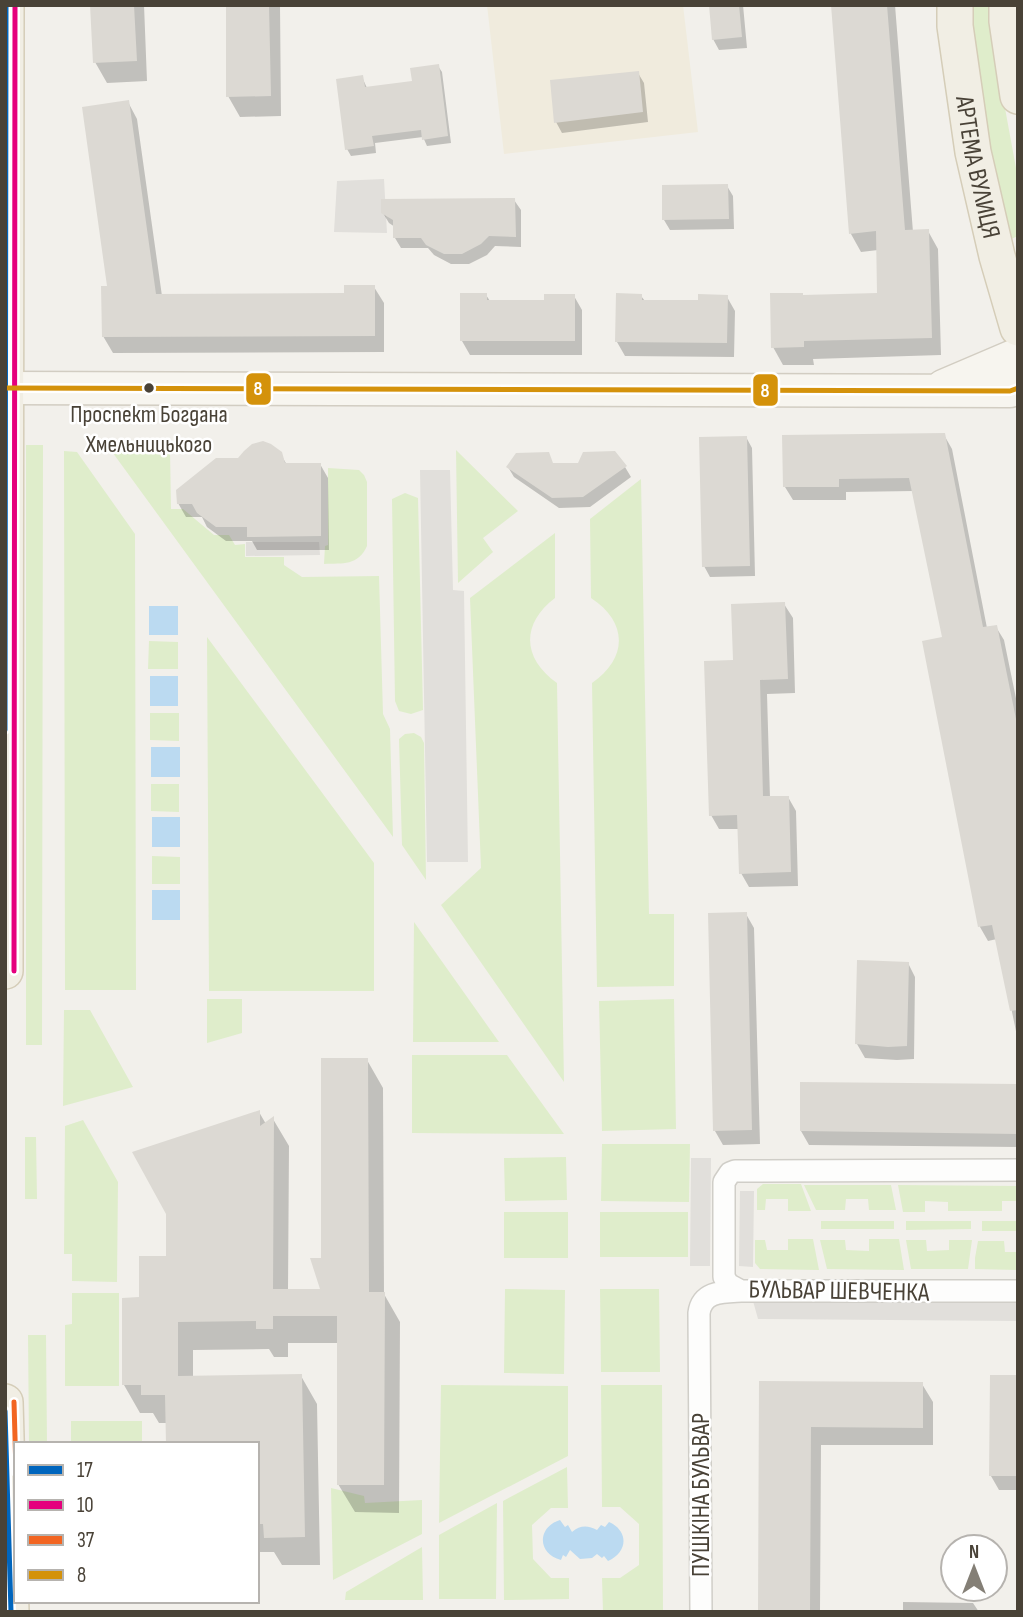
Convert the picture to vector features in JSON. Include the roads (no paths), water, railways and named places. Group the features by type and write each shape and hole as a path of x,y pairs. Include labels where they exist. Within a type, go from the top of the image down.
{"main road":[{"path":"5,971 6,5"},
{"name":"АРТЕМА ВУЛИЦЯ","path":"955,5 955,26 973,152 1012,280 1018,328"},
{"name":"АРТЕМА ВУЛИЦЯ","path":"1007,5 1018,96"},
{"path":"932,390 1018,354"},
{"path":"6,388 1010,391 1018,388"},
{"path":"5,1402 10,1612"}],"street":[{"name":"БУЛЬВАР ШЕВЧЕНКА","path":"1018,1170 735,1171 730,1173 724,1182 724,1277 728,1284 741,1291 1018,1291"},
{"name":"ПУШКІНА БУЛЬВАР","path":"701,1612 700,1304 714,1294 741,1291"}],"water":[{"path":"149,606 178,606 178,635 149,635"},
{"path":"150,676 178,676 178,706 150,706"},
{"path":"151,747 180,747 180,777 151,777"},
{"path":"152,817 180,817 180,847 152,847"},
{"path":"152,890 180,890 180,920 152,920"},
{"path":"560,1520 565,1527 568,1525 572,1532 584,1526 597,1530 609,1522 620,1531 624,1542 615,1557 608,1561 597,1554 592,1558 580,1559 570,1550 561,1560 547,1552 543,1540 547,1528"}],"place":[{"name":"Проспект Богдана Хмельницького","path":"149,388"}]}
